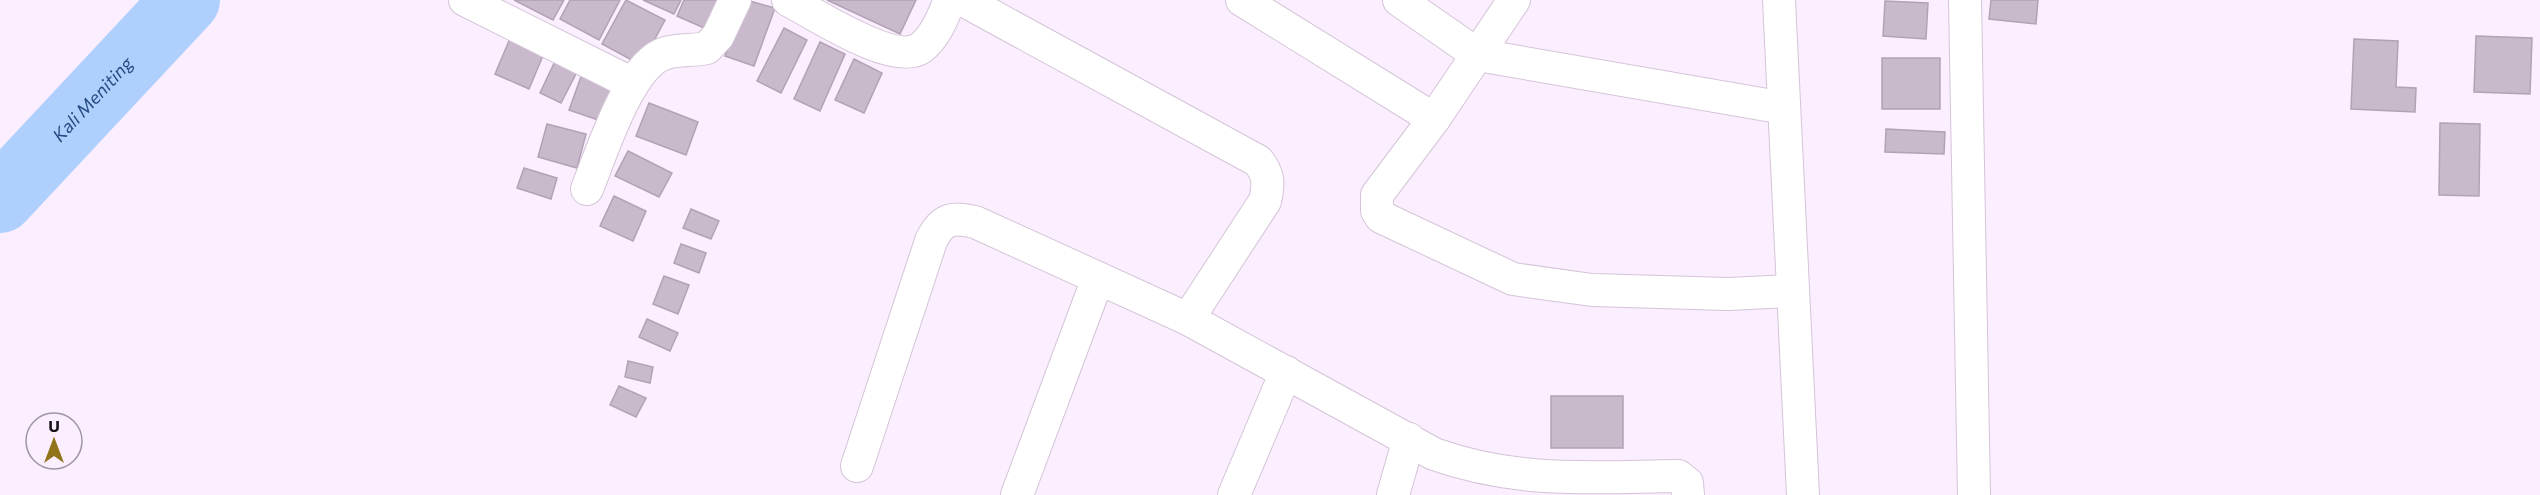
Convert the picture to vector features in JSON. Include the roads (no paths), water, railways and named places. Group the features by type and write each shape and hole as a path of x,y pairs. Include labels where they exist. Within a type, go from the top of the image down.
{"street":[{"path":"465,0 631,83"},
{"path":"587,189 631,83 654,59 665,52 707,48 718,36 735,0"},
{"path":"788,0 885,50 904,53 921,48 927,42 937,29 950,0"},
{"path":"963,0 1258,161 1266,171 1269,183 1265,201 1188,319"},
{"path":"1242,0 1434,119"},
{"path":"1399,0 1478,55 1784,108"},
{"path":"1514,0 1434,119 1377,195 1377,211 1381,217 1513,279 1592,290 1728,294 1793,291"},
{"path":"1779,0 1803,495"},
{"path":"1965,0 1974,495"},
{"path":"857,466 931,241 937,228 946,221 961,219 975,222 1188,319 1434,454 1466,465 1544,478 1678,476 1687,483 1688,495"},
{"path":"1017,495 1098,278"},
{"path":"1234,495 1286,372"},
{"path":"1393,495 1409,439"}],"waterway":[{"name":"Kali Meniting","path":"0,199 186,0"}]}
